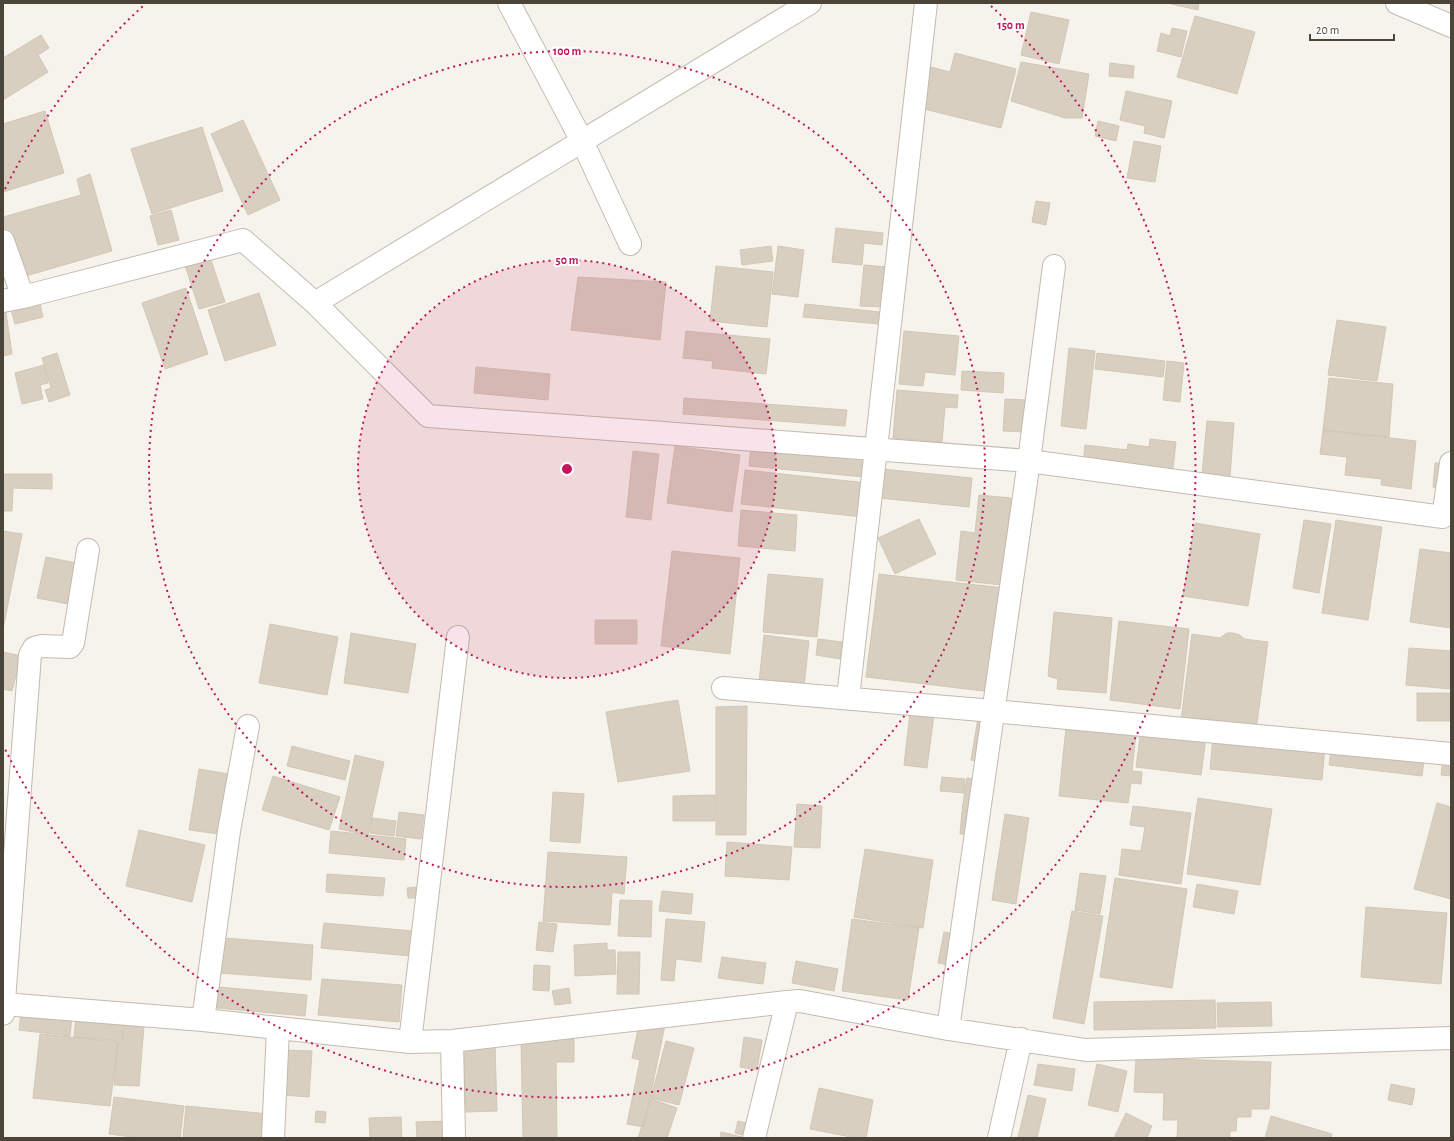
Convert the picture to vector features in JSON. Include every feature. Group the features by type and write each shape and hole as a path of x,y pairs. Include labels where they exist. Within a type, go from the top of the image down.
{"street":[{"path":"509,3 582,141 630,244"},
{"path":"315,303 810,3"},
{"path":"848,698 926,3"},
{"path":"1397,3 1451,26"},
{"path":"3,241 13,299 243,240 315,303 428,416 1029,461 1443,517 1451,463"},
{"path":"948,1028 1029,461 1054,266"},
{"path":"3,1014 30,655 34,648 42,646 70,648 73,643 88,550"},
{"path":"410,1042 458,637"},
{"path":"723,688 994,711 1451,754"},
{"path":"203,1020 229,831 248,726"},
{"path":"3,1004 203,1020 410,1042 452,1040 800,1001 948,1028 1086,1050 1451,1038"},
{"path":"754,1138 787,1002"},
{"path":"273,1138 278,1028"},
{"path":"999,1138 1021,1039"},
{"path":"452,1040 454,1138"}],"building":[{"path":"1167,3 1199,3 1198,10"},
{"path":"1031,12 1069,20 1059,64 1021,55"},
{"path":"1195,16 1255,32 1237,94 1177,77"},
{"path":"1172,28 1187,31 1181,57 1157,51 1161,33 1170,36"},
{"path":"41,35 49,48 38,55 48,72 3,100 3,58"},
{"path":"955,53 1016,69 1001,128 920,108 931,67 950,72"},
{"path":"1021,62 1089,74 1082,118 1065,118 1011,101"},
{"path":"1110,63 1134,66 1133,78 1109,76"},
{"path":"1126,91 1172,101 1164,138 1144,133 1145,126 1120,120"},
{"path":"45,111 64,173 3,192 3,124"},
{"path":"243,120 280,200 248,215 211,134"},
{"path":"1098,121 1119,126 1116,141 1095,136"},
{"path":"202,127 223,191 152,214 131,149"},
{"path":"1134,141 1161,146 1155,182 1127,178"},
{"path":"90,174 112,251 19,278 3,222 3,217 81,195 77,179"},
{"path":"1036,201 1050,203 1046,225 1032,222"},
{"path":"171,210 179,240 158,245 150,216"},
{"path":"836,228 883,233 882,245 864,243 862,265 832,262"},
{"path":"771,246 773,261 742,265 740,250"},
{"path":"778,246 804,250 798,297 772,294"},
{"path":"210,257 225,302 199,309 185,265"},
{"path":"864,265 887,267 884,307 860,306"},
{"path":"716,266 773,272 767,327 710,321"},
{"path":"578,277 666,282 660,340 571,330"},
{"path":"186,288 208,354 165,369 142,303"},
{"path":"259,293 276,345 225,361 208,310"},
{"path":"39,300 43,317 15,324 10,306"},
{"path":"805,304 880,312 879,324 803,317"},
{"path":"3,306 5,306 12,354 3,356"},
{"path":"1337,320 1386,327 1377,381 1328,375"},
{"path":"686,331 770,339 766,374 712,368 713,361 683,358"},
{"path":"904,331 959,336 955,375 925,372 923,386 899,384"},
{"path":"1069,348 1095,351 1086,429 1061,426"},
{"path":"57,353 70,395 49,402 45,390 51,388 42,358"},
{"path":"1097,353 1165,361 1163,377 1095,369"},
{"path":"1167,361 1184,363 1180,402 1163,400"},
{"path":"44,365 48,383 40,385 43,399 22,404 15,373"},
{"path":"476,367 550,374 548,400 474,393"},
{"path":"962,371 1004,373 1003,393 961,390"},
{"path":"1329,378 1393,384 1389,437 1323,430"},
{"path":"897,390 958,395 957,408 945,407 942,442 893,438"},
{"path":"684,398 847,410 845,426 683,414"},
{"path":"1005,399 1026,400 1025,432 1003,431"},
{"path":"1207,421 1234,423 1230,477 1202,474"},
{"path":"1323,430 1416,441 1411,489 1381,485 1382,479 1345,475 1347,457 1320,454"},
{"path":"1150,439 1176,442 1172,476 1083,464 1085,445 1127,450 1128,444 1149,447"},
{"path":"675,446 740,455 732,512 667,503"},
{"path":"751,446 865,456 864,477 749,466"},
{"path":"633,451 659,454 651,520 626,517"},
{"path":"1435,463 1447,464 1444,489 1433,487"},
{"path":"882,469 972,478 969,507 879,498"},
{"path":"745,470 867,483 863,517 741,504"},
{"path":"3,474 52,474 52,489 13,488 12,511 3,511"},
{"path":"979,495 1011,498 1002,585 956,580 961,531 975,533"},
{"path":"741,510 797,515 795,551 738,546"},
{"path":"919,519 936,554 895,574 878,538"},
{"path":"1304,520 1331,524 1319,593 1293,588"},
{"path":"1336,520 1382,527 1368,620 1322,613"},
{"path":"1195,523 1260,534 1248,606 1183,596"},
{"path":"3,531 22,534 3,629"},
{"path":"1420,549 1451,553 1451,628 1410,622"},
{"path":"672,551 740,558 730,654 661,646"},
{"path":"46,557 76,563 68,604 37,598"},
{"path":"768,574 823,579 817,637 763,632"},
{"path":"879,574 1004,588 992,692 866,677"},
{"path":"1054,612 1112,618 1106,693 1057,689 1058,679 1048,676"},
{"path":"595,620 637,620 637,644 595,644"},
{"path":"1119,621 1189,629 1180,709 1110,700"},
{"path":"270,624 338,637 327,695 259,683"},
{"path":"351,633 416,644 408,693 344,683"},
{"path":"1227,633 1240,635 1244,639 1268,642 1256,730 1181,720 1192,634 1220,638"},
{"path":"764,635 809,641 804,686 759,681"},
{"path":"818,639 842,642 840,659 816,655"},
{"path":"1409,648 1451,651 1451,689 1406,685"},
{"path":"3,652 21,656 12,691 3,689"},
{"path":"1417,693 1451,693 1451,721 1417,721"},
{"path":"678,700 690,771 618,782 606,712"},
{"path":"747,706 746,835 716,835 716,707"},
{"path":"910,712 934,715 927,768 904,765"},
{"path":"978,718 991,720 984,762 971,760"},
{"path":"1066,728 1136,734 1132,771 1142,772 1141,784 1131,783 1128,803 1059,796"},
{"path":"1141,729 1206,738 1201,775 1136,767"},
{"path":"1213,736 1325,748 1322,780 1210,769"},
{"path":"292,746 350,761 345,780 287,766"},
{"path":"1331,749 1424,760 1422,776 1329,765"},
{"path":"355,755 384,762 368,835 339,829"},
{"path":"1443,759 1451,761 1451,776 1441,775"},
{"path":"199,769 229,774 219,834 189,830"},
{"path":"273,776 340,797 329,830 262,810"},
{"path":"942,777 965,779 964,793 940,791"},
{"path":"967,778 982,780 977,812 962,810"},
{"path":"553,792 584,794 580,843 550,841"},
{"path":"715,795 715,821 673,821 673,796"},
{"path":"1198,798 1272,809 1260,885 1187,874"},
{"path":"1437,803 1451,807 1451,899 1414,889"},
{"path":"797,804 822,806 820,848 794,847"},
{"path":"1133,806 1191,813 1181,884 1119,875 1122,849 1141,851 1145,827 1130,825"},
{"path":"962,811 977,813 975,835 960,834"},
{"path":"399,812 424,815 421,839 396,836"},
{"path":"1005,814 1029,818 1016,904 992,900"},
{"path":"372,818 396,821 394,836 370,833"},
{"path":"139,830 205,845 192,902 126,886"},
{"path":"331,831 406,839 404,860 329,853"},
{"path":"727,842 792,847 789,880 725,876"},
{"path":"865,849 933,860 923,928 854,917"},
{"path":"548,852 627,857 624,894 612,892 610,925 543,921"},
{"path":"1080,873 1106,876 1100,914 1075,910"},
{"path":"327,874 385,878 383,896 326,892"},
{"path":"1115,878 1187,889 1172,988 1100,977"},
{"path":"1197,884 1238,891 1234,914 1193,907"},
{"path":"416,887 417,898 408,898 407,888"},
{"path":"662,891 693,894 691,914 659,911"},
{"path":"620,900 652,901 651,937 618,936"},
{"path":"1366,907 1447,913 1441,984 1361,977"},
{"path":"1072,911 1103,916 1084,1024 1053,1018"},
{"path":"666,919 705,922 701,962 676,959 674,981 661,980"},
{"path":"852,919 919,928 908,1000 842,991"},
{"path":"539,922 557,924 553,952 536,950"},
{"path":"324,923 413,931 411,956 321,948"},
{"path":"944,932 960,935 954,966 938,963"},
{"path":"224,938 313,945 311,980 220,973"},
{"path":"607,943 607,950 615,950 616,974 575,976 574,945"},
{"path":"618,952 640,952 639,994 617,994"},
{"path":"722,957 766,963 763,984 718,978"},
{"path":"796,961 838,969 834,991 792,983"},
{"path":"534,965 550,966 549,991 533,990"},
{"path":"322,979 402,985 399,1022 318,1015"},
{"path":"219,987 307,995 305,1016 217,1008"},
{"path":"569,988 571,1003 555,1005 552,991"},
{"path":"1215,1000 1216,1028 1094,1030 1094,1002"},
{"path":"1271,1002 1272,1026 1218,1027 1217,1003"},
{"path":"21,1012 72,1017 70,1036 19,1030"},
{"path":"76,1016 123,1020 122,1041 74,1037"},
{"path":"640,1020 665,1025 644,1127 627,1124 640,1060 632,1058"},
{"path":"124,1025 144,1026 139,1086 114,1085 118,1042 123,1042"},
{"path":"40,1034 118,1042 110,1106 33,1098"},
{"path":"744,1037 762,1040 757,1070 740,1067"},
{"path":"574,1039 574,1062 556,1062 557,1138 523,1138 521,1040"},
{"path":"666,1041 694,1048 679,1105 651,1098"},
{"path":"495,1046 497,1111 466,1112 463,1050"},
{"path":"284,1050 312,1051 309,1097 282,1095"},
{"path":"1136,1058 1271,1062 1269,1109 1251,1109 1251,1117 1237,1117 1236,1131 1230,1131 1230,1138 1177,1138 1178,1120 1163,1120 1164,1093 1134,1092"},
{"path":"1038,1064 1075,1069 1072,1091 1034,1085"},
{"path":"1097,1064 1127,1071 1118,1112 1088,1105"},
{"path":"1391,1084 1415,1089 1412,1105 1388,1100"},
{"path":"819,1088 873,1100 866,1138 856,1138 810,1129"},
{"path":"1028,1095 1046,1099 1037,1138 1018,1138"},
{"path":"114,1097 184,1106 180,1138 139,1138 109,1134"},
{"path":"651,1099 677,1108 667,1138 638,1138"},
{"path":"186,1106 269,1114 267,1138 183,1138"},
{"path":"316,1111 326,1112 325,1123 315,1122"},
{"path":"1126,1113 1152,1126 1147,1138 1114,1138"},
{"path":"1271,1116 1332,1134 1331,1138 1265,1138"},
{"path":"401,1117 402,1138 370,1138 369,1118"},
{"path":"451,1121 451,1138 417,1138 416,1122"},
{"path":"738,1121 746,1123 743,1135 735,1133"},
{"path":"721,1132 742,1137 742,1138 720,1138"}]}
